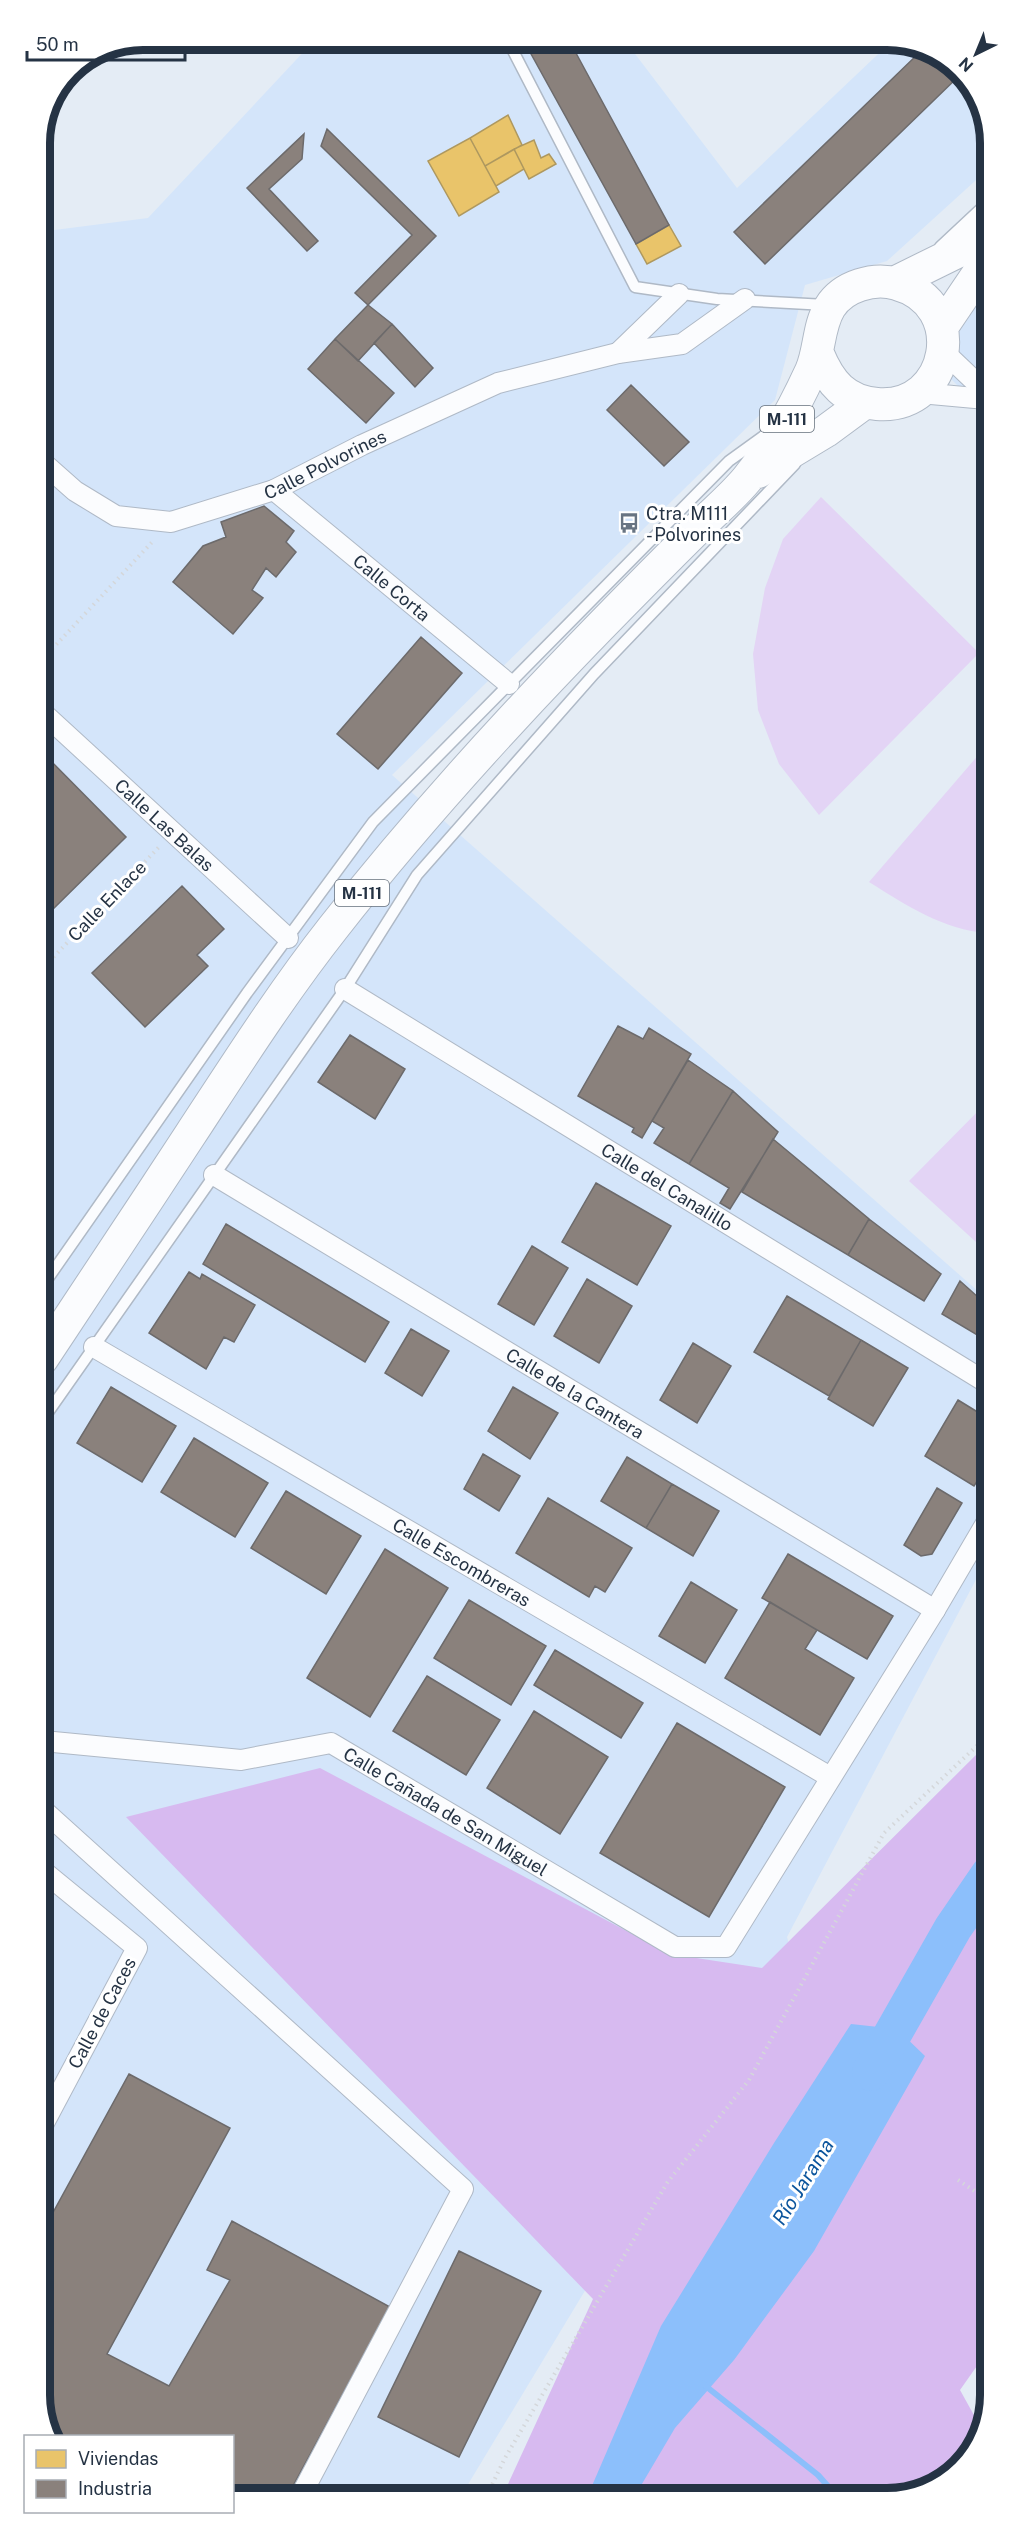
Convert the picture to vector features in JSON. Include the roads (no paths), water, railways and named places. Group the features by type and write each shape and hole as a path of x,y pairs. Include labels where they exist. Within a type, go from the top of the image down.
{"main road":[{"path":"830,306 856,286 904,278 957,252 980,235"},
{"path":"818,354 826,374 844,395 864,403 891,405 920,393 932,379 943,340 980,273"},
{"path":"904,278 933,306 943,340"},
{"name":"M-111","path":"50,1347 254,1038 331,931 469,764 557,670 747,479 787,419 818,354 822,329 830,306"},
{"name":"M-111","path":"747,479 826,431 864,403"}],"street":[{"path":"618,353 678,294"},
{"name":"Calle Polvorines","path":"50,469 75,491 116,516 171,522 274,490 362,445 498,382 618,353 682,344 745,299"},
{"path":"943,340 980,385"},
{"path":"920,393 980,398"},
{"name":"Calle Corta","path":"274,490 509,684"},
{"name":"Calle Las Balas","path":"50,720 288,938"},
{"name":"Calle del Canalillo","path":"345,989 980,1378"},
{"name":"Calle de la Cantera","path":"214,1175 935,1610"},
{"name":"Calle Escombreras","path":"94,1347 830,1776"},
{"path":"830,1776 935,1610 980,1533"},
{"name":"Calle Cañada de San Miguel","path":"50,1742 241,1760 331,1743 675,1947 726,1947 830,1776"},
{"path":"50,1816 463,2189 305,2487"},
{"name":"Calle de Caces","path":"50,1877 137,1948 50,2112"}],"lane":[{"path":"513,50 634,287 678,294 830,306"},
{"path":"904,278 980,209"},
{"path":"50,1276 288,938 373,822 729,461 787,419"},
{"path":"50,1409 345,989 417,875 594,674 826,431"}],"water":[{"path":"851,2024 897,2029 925,2056 814,2251 734,2360 675,2428 640,2488 591,2488 661,2326 774,2143"}],"waterway":[{"name":"Río Jarama","path":"871,2072 953,1928 980,1889"},
{"path":"703,2384 818,2475 829,2488"}],"place":[{"name":"Ctra. M111 - Polvorines","path":"629,523"}]}
